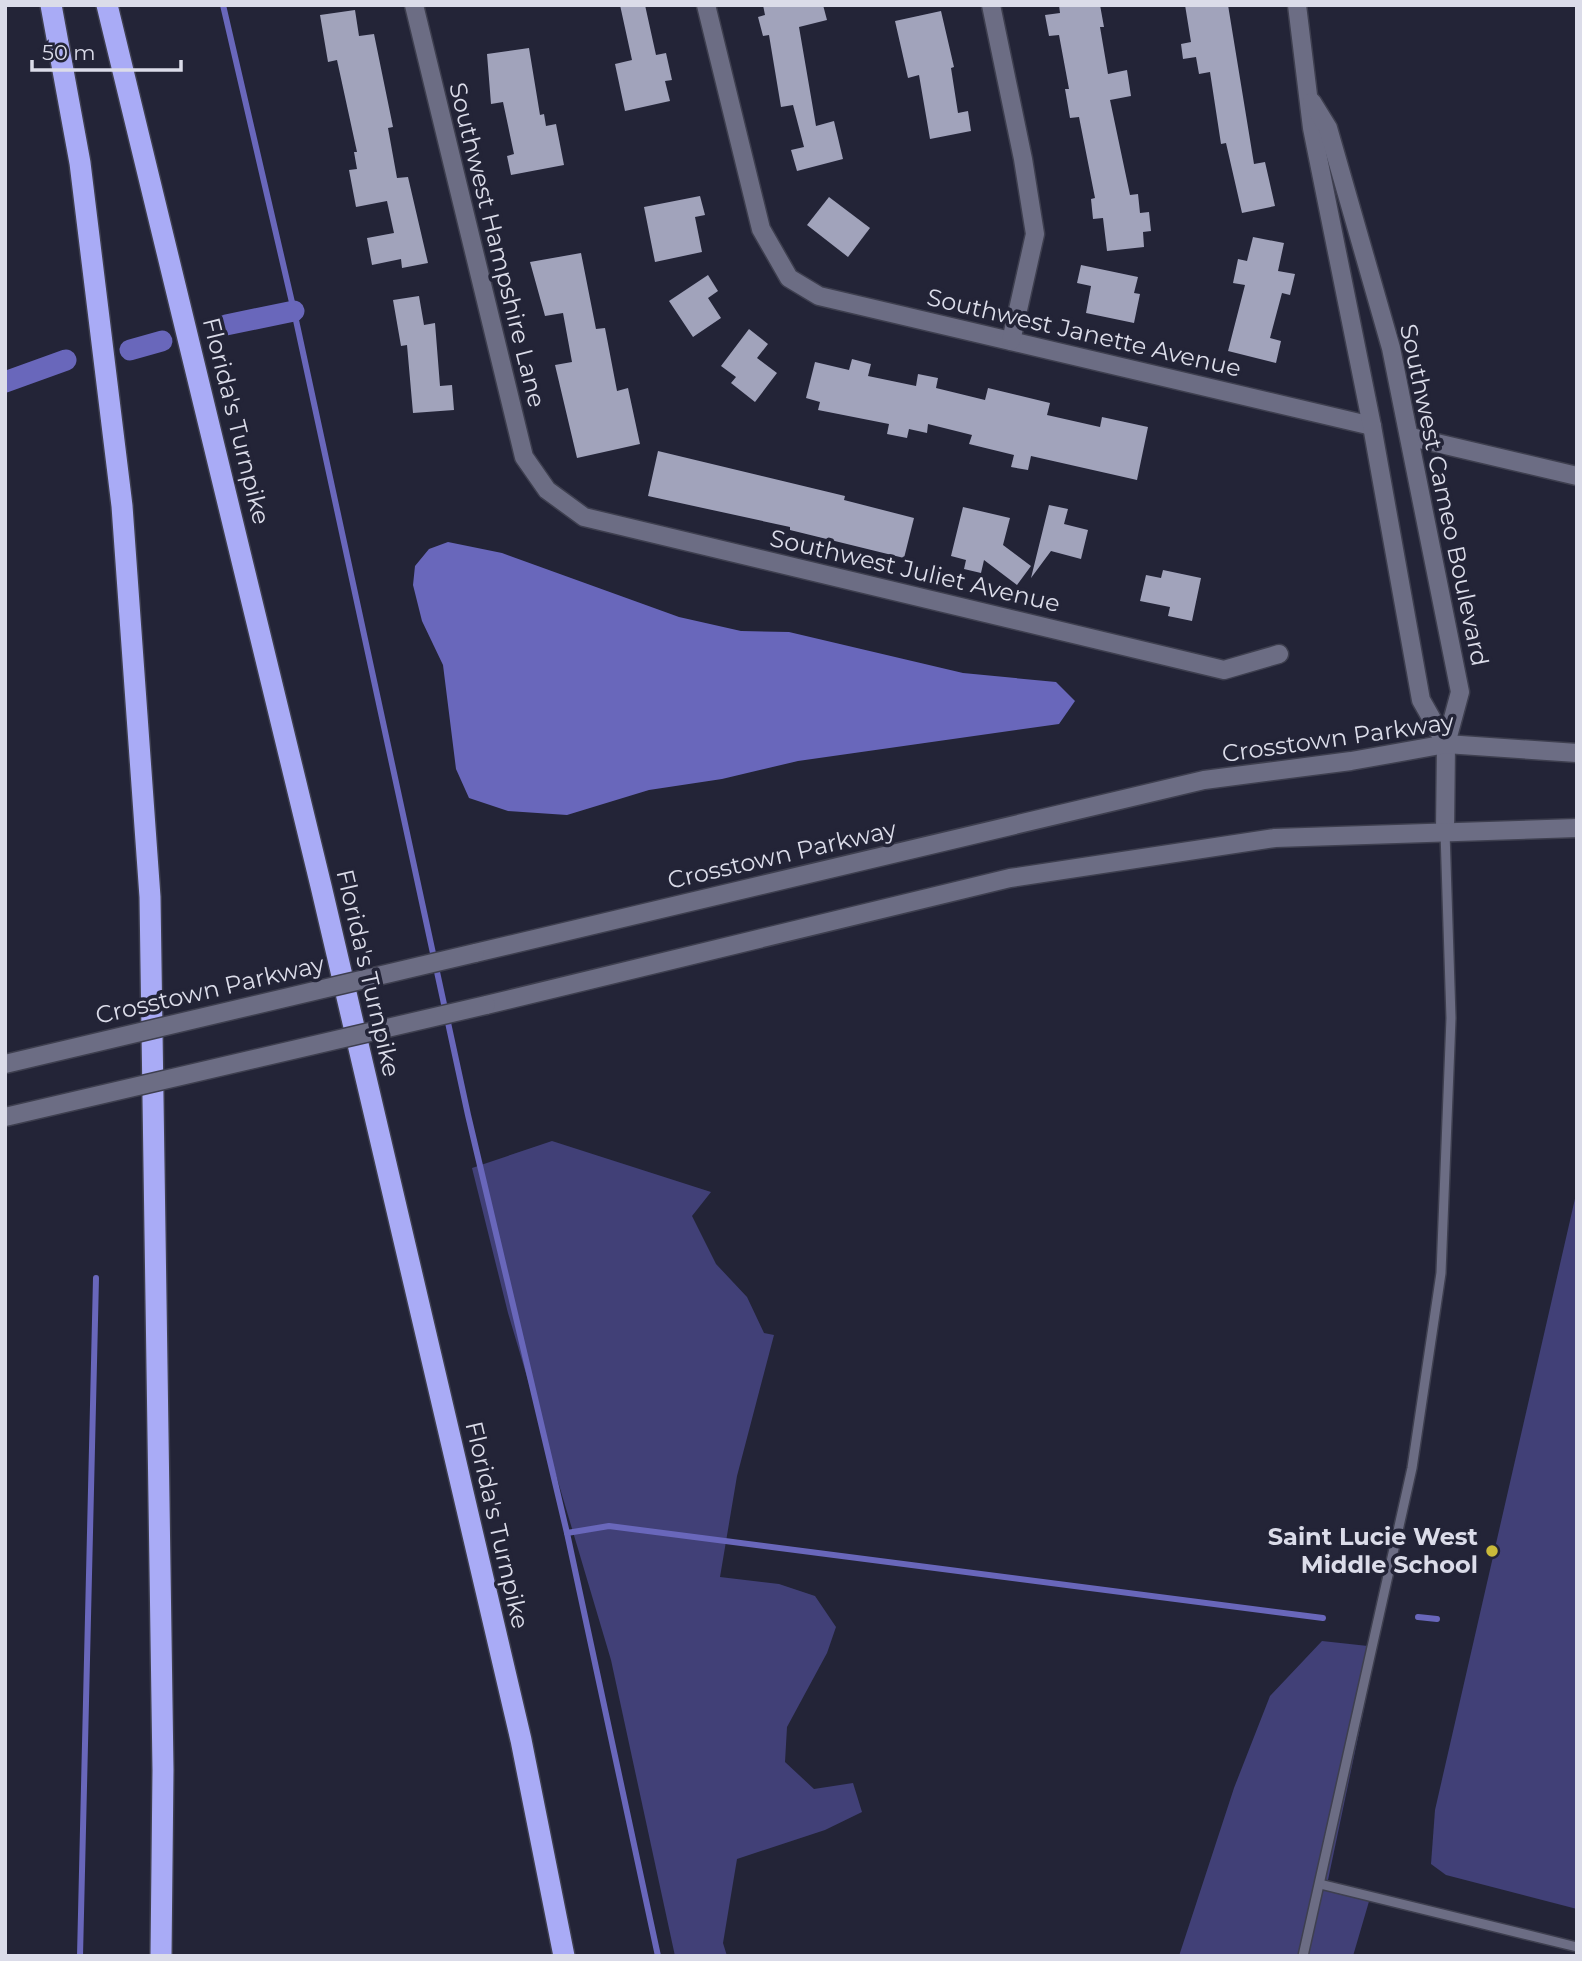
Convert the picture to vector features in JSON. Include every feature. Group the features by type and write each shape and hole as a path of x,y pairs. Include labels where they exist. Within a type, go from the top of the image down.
{"highway":[{"path":"51,5 80,163 122,506 150,897 163,1770 161,1956"},
{"name":"Florida's Turnpike","path":"107,5 321,886 521,1740 564,1956"}],"street":[{"name":"Southwest Hampshire Lane","path":"414,5 524,457 547,489"},
{"name":"Southwest Janette Avenue","path":"706,5 761,229 789,278 819,296 1372,426"},
{"path":"991,5 1023,159 1035,234 1011,341"},
{"name":"Southwest Cameo Boulevard","path":"1297,5 1311,99 1312,128 1372,426 1420,699 1446,744"},
{"name":"Southwest Cameo Boulevard","path":"1311,99 1328,128 1391,348 1411,437 1460,692 1446,744 1445,831"},
{"path":"1411,437 1577,476"},
{"name":"Southwest Juliet Avenue","path":"547,489 584,517 1224,670 1279,654"},
{"name":"Crosstown Parkway","path":"5,1064 1204,780 1351,761 1446,744 1577,753"},
{"path":"5,1117 486,1005 1010,878 1275,838 1577,828"}],"lane":[{"path":"1303,1956 1412,1468 1441,1273 1451,1018 1445,831"},
{"path":"1320,1884 1577,1947"}],"shaded area":[{"path":"448,542 502,553 679,617 741,631 789,632 963,673 1056,682 1075,701 1059,724 798,761 722,779 649,790 567,815 508,811 469,798 456,769 443,665 422,621 413,585 415,566 429,549"},
{"path":"552,1141 711,1192 692,1216 716,1264 747,1297 764,1333 774,1335 737,1476 720,1577 779,1584 815,1596 836,1627 827,1653 787,1727 785,1762 814,1789 853,1783 862,1812 825,1830 737,1859 723,1943 727,1956 675,1956 611,1660 508,1313 472,1168"},
{"path":"1577,1190 1577,1909 1446,1875 1431,1864 1435,1810"},
{"path":"1322,1641 1377,1647 1328,1880 1331,1886 1370,1898 1353,1956 1179,1956 1234,1788 1270,1696"}],"building":[{"path":"620,5 645,5 656,55 666,53 672,80 665,81 670,101 625,111 615,64 632,60"},
{"path":"763,5 823,5 827,20 799,27 816,126 834,121 843,159 797,171 791,150 804,147 793,105 781,107 769,35 763,36 758,17 765,15"},
{"path":"1059,5 1100,5 1104,27 1100,27 1108,74 1127,70 1131,96 1110,100 1130,195 1138,194 1140,213 1149,212 1151,231 1143,232 1144,247 1107,251 1103,218 1093,219 1091,199 1095,198 1079,117 1070,118 1065,89 1069,89 1059,35 1049,36 1045,15 1060,13"},
{"path":"1185,5 1228,5 1254,164 1265,162 1275,206 1242,213 1226,143 1221,144 1210,72 1199,74 1196,57 1183,59 1181,44 1191,42"},
{"path":"355,10 359,36 374,34 393,127 388,128 397,178 408,177 428,263 402,268 401,259 372,265 367,238 394,233 387,201 356,207 349,170 357,169 354,152 357,152 337,60 328,62 320,15"},
{"path":"941,11 954,67 951,68 958,113 968,111 971,131 930,139 919,75 908,78 895,21"},
{"path":"529,48 540,115 544,114 546,126 556,124 564,165 511,175 507,156 514,154 503,102 491,104 487,54"},
{"path":"700,196 705,215 695,217 702,252 655,262 644,207"},
{"path":"829,197 870,228 848,257 807,225"},
{"path":"1253,237 1284,243 1278,271 1295,274 1290,295 1282,293 1270,338 1281,341 1276,363 1228,351 1245,285 1233,283 1238,259 1247,261"},
{"path":"581,253 596,329 605,328 617,391 628,388 640,444 577,458 555,365 572,362 563,313 545,316 530,262"},
{"path":"1081,265 1138,277 1134,293 1140,294 1134,323 1086,313 1091,286 1077,283"},
{"path":"708,275 718,291 708,298 721,318 693,337 669,301"},
{"path":"419,296 424,325 435,323 440,386 452,385 454,410 413,413 407,345 401,346 393,300"},
{"path":"749,329 768,344 757,358 777,373 755,402 731,383 736,377 721,366"},
{"path":"852,359 871,364 868,376 916,386 918,374 938,378 936,388 985,400 988,388 1050,403 1047,415 1100,427 1102,417 1148,427 1137,480 1031,456 1028,470 1011,467 1014,455 969,444 972,435 928,424 927,433 909,429 907,438 887,434 889,424 818,410 820,402 806,398 815,362 849,370"},
{"path":"658,451 845,496 844,500 914,518 904,558 790,530 790,527 648,496"},
{"path":"1049,505 1068,509 1064,524 1088,530 1081,559 1051,551 1031,578"},
{"path":"963,507 1010,518 1003,545 1031,566 1017,585 984,560 981,573 964,569 966,560 951,556"},
{"path":"1163,570 1201,578 1192,621 1168,616 1170,607 1140,601 1146,575 1161,578"}],"waterway":[{"path":"223,5 294,311 468,1115 567,1533 658,1956"},
{"path":"226,325 294,311"},
{"path":"130,350 162,341"},
{"path":"5,382 66,360"},
{"path":"80,1956 96,1278"},
{"path":"567,1533 609,1526 1323,1618"},
{"path":"1418,1617 1437,1619"}],"place":[{"name":"Saint Lucie West Middle School","path":"1492,1551"}]}
